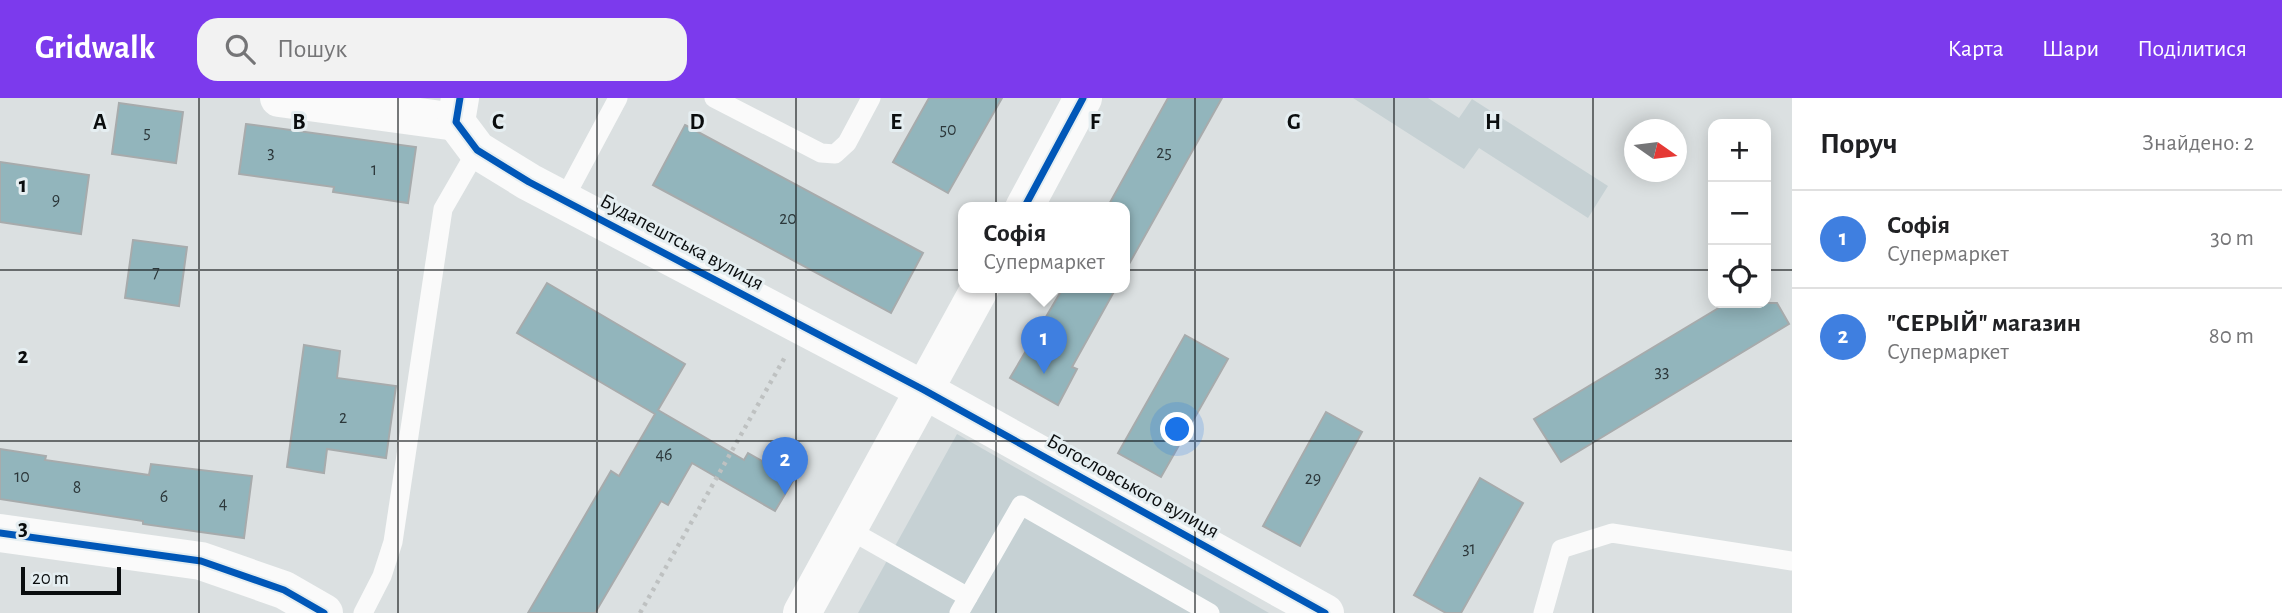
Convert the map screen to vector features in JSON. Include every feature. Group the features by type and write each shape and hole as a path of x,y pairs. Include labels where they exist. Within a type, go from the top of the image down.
{"street":[{"path":"279,98 464,123"},
{"path":"1027,202 1083,98"},
{"name":"Будапештська вулиця","path":"464,123 529,182 924,390"},
{"path":"802,613 977,293"},
{"name":"Богословського вулиця","path":"924,390 1325,613"},
{"path":"0,533 201,561 284,590 324,613"}],"lane":[{"path":"564,199 618,98"},
{"path":"713,98 821,153 835,154 846,143 871,98"},
{"path":"363,613 382,576 393,542 443,209 464,123"},
{"path":"848,529 963,605 1021,505 1210,613"},
{"path":"1543,613 1561,549 1612,533 1792,561"}],"path":[{"path":"640,613 802,325"}],"shaded area":[{"path":"1353,98 1428,98 1459,118 1472,99 1608,186 1588,218 1479,148 1464,169"},
{"path":"957,434 1269,613 858,613"}],"building":[{"path":"929,98 1002,98 948,193 893,162"},
{"path":"1168,98 1222,98 1130,262 1130,202 1110,202"},
{"path":"119,103 183,112 176,163 112,154"},
{"path":"246,124 416,147 408,203 333,192 334,187 239,174"},
{"path":"685,125 923,253 891,313 653,185"},
{"path":"0,162 89,175 81,234 0,222"},
{"path":"133,240 187,247 179,306 125,298"},
{"path":"547,283 685,364 658,410 744,460 748,453 794,479 775,511 692,463 668,505 661,501 595,613 528,613 611,471 619,476 655,414 517,333"},
{"path":"1060,293 1113,293 1072,367 1077,369 1058,405 1010,378"},
{"path":"1771,303 1777,303 1789,324 1561,462 1534,419 1719,308 1771,308"},
{"path":"1185,335 1228,359 1161,477 1118,453"},
{"path":"304,345 340,351 337,378 396,386 386,458 327,449 324,473 287,467"},
{"path":"1326,412 1362,432 1300,546 1263,526"},
{"path":"0,449 46,456 45,460 149,475 151,464 252,476 244,538 143,524 143,521 0,499"},
{"path":"1480,478 1523,503 1461,613 1446,613 1414,595"}],"cycle path":[{"path":"460,98 456,122 477,150 529,182 924,390 1325,613"},
{"path":"1027,202 1083,98"},
{"path":"0,533 201,561 284,590 324,613"}],"place":[{"name":"Софія","path":"1044,374"},
{"name":"\"СЕРЫЙ\" магазин","path":"785,495"}]}
